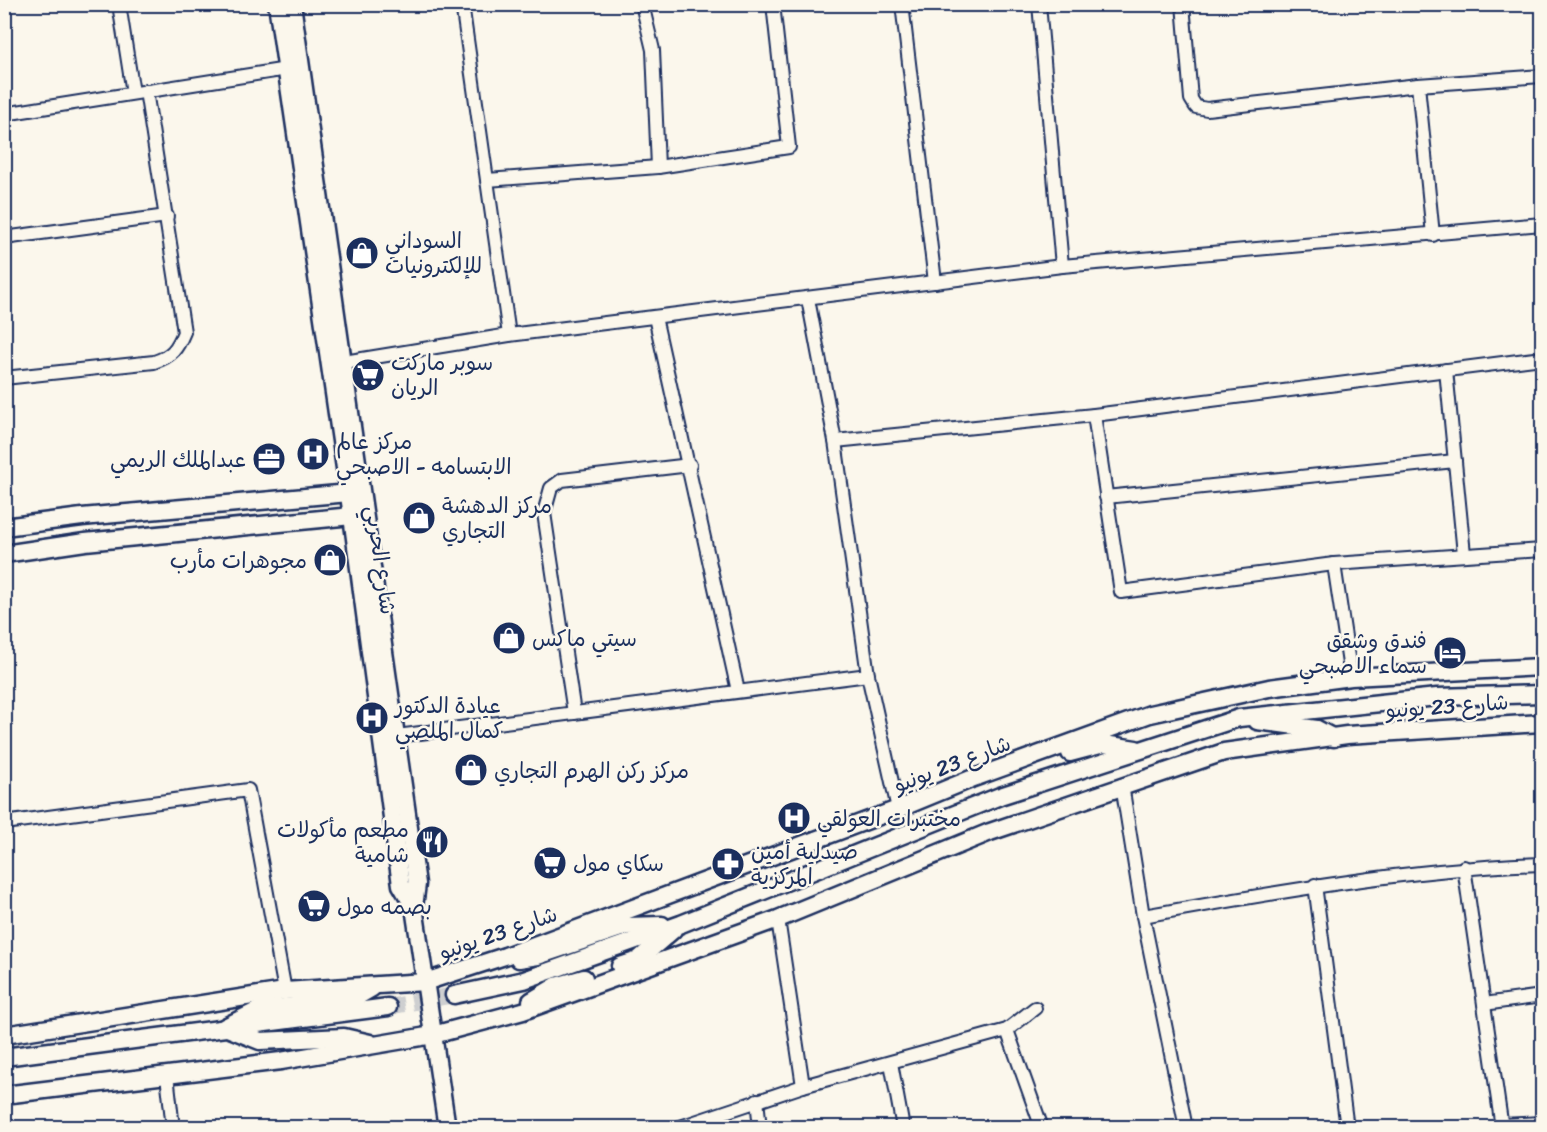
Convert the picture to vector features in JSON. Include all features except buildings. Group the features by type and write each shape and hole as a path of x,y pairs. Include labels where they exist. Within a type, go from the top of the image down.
{"street":[{"path":"119,4 133,93"},
{"name":"شارع الحربي","path":"277,4 349,493 401,885 414,906"},
{"name":"شارع الحربي","path":"292,4 397,736 417,885 414,906 447,1128"},
{"path":"462,4 509,335"},
{"path":"642,4 653,50 658,166"},
{"path":"487,180 658,166 789,147 773,4"},
{"path":"902,4 935,282"},
{"path":"1039,4 1062,266"},
{"path":"1183,4 1191,99 1196,107 1207,109 1418,85 1542,76"},
{"path":"4,114 287,69"},
{"path":"1418,85 1433,235"},
{"path":"4,378 154,362 170,357 184,332 146,91"},
{"path":"4,238 166,216"},
{"path":"344,362 509,335 1062,266 1542,224"},
{"path":"808,298 835,441 868,675 898,809"},
{"path":"656,317 738,691"},
{"path":"835,441 1094,415 1542,358"},
{"path":"1446,370 1464,554"},
{"path":"1094,415 1121,592 1334,564 1542,550"},
{"path":"1106,497 1455,461"},
{"path":"574,713 544,513 551,488 562,480 690,465"},
{"path":"4,527 82,517 349,493"},
{"path":"4,554 86,542 352,516"},
{"path":"82,517 86,542"},
{"path":"1334,564 1351,677"},
{"name":"شارع 23 يونيو","path":"4,1035 285,991 425,982 505,957 898,809 1000,768 1150,714 1269,688 1351,677 1542,667"},
{"path":"397,736 868,675"},
{"path":"454,995 524,980 681,924 1000,796 1239,718 1437,697 1542,694"},
{"path":"1239,718 1317,729 1334,738"},
{"name":"شارع 23 يونيو","path":"4,1095 281,1061 433,1035 523,1011 778,919 990,832 1224,752 1347,735 1542,723"},
{"path":"1000,768 1017,771 1104,744 1140,750"},
{"path":"1122,785 1143,916 1186,1128"},
{"path":"4,823 248,790 285,991"},
{"path":"1143,916 1315,885 1464,867 1542,864"},
{"path":"1464,867 1501,1126 1542,1123"},
{"path":"1315,885 1347,1128"},
{"path":"778,919 803,1086"},
{"path":"505,957 525,960 627,926 681,924"},
{"path":"523,1011 534,998 550,989 638,960 681,924"},
{"path":"225,1027 259,1010 353,999 376,986"},
{"path":"1484,1004 1542,996"},
{"path":"4,1057 388,1007"},
{"path":"677,1128 803,1086 1007,1030 1035,1008"},
{"path":"225,1027 260,1041 357,1038 376,1045"},
{"path":"1007,1030 1042,1128"},
{"path":"891,1063 903,1128"},
{"path":"167,1075 173,1128"},
{"path":"757,1100 760,1128"}],"tunnel":[{"path":"388,1007 454,995"}],"place":[{"name":"السوداني للإلكترونيات","path":"362,253"},
{"name":"سوبر ماركت الريان","path":"368,375"},
{"name":"مركز عالم الابتسامه - الاصبحي","path":"313,454"},
{"name":"عبدالملك الريمي","path":"269,459"},
{"name":"مركز الدهشة التجاري","path":"419,518"},
{"name":"مجوهرات مأرب","path":"330,560"},
{"name":"سيتي ماكس","path":"509,638"},
{"name":"فندق وشقق سماء الاصبحي","path":"1450,653"},
{"name":"عيادة الدكتور كمال الملصي","path":"372,718"},
{"name":"مركز ركن الهرم التجاري","path":"471,770"},
{"name":"مختبرات العولقي","path":"794,818"},
{"name":"مطعم مأكولات شامية","path":"432,842"},
{"name":"سكاي مول","path":"550,863"},
{"name":"صيدلية أمين المركزية","path":"728,864"},
{"name":"بصمه مول","path":"314,906"}]}
